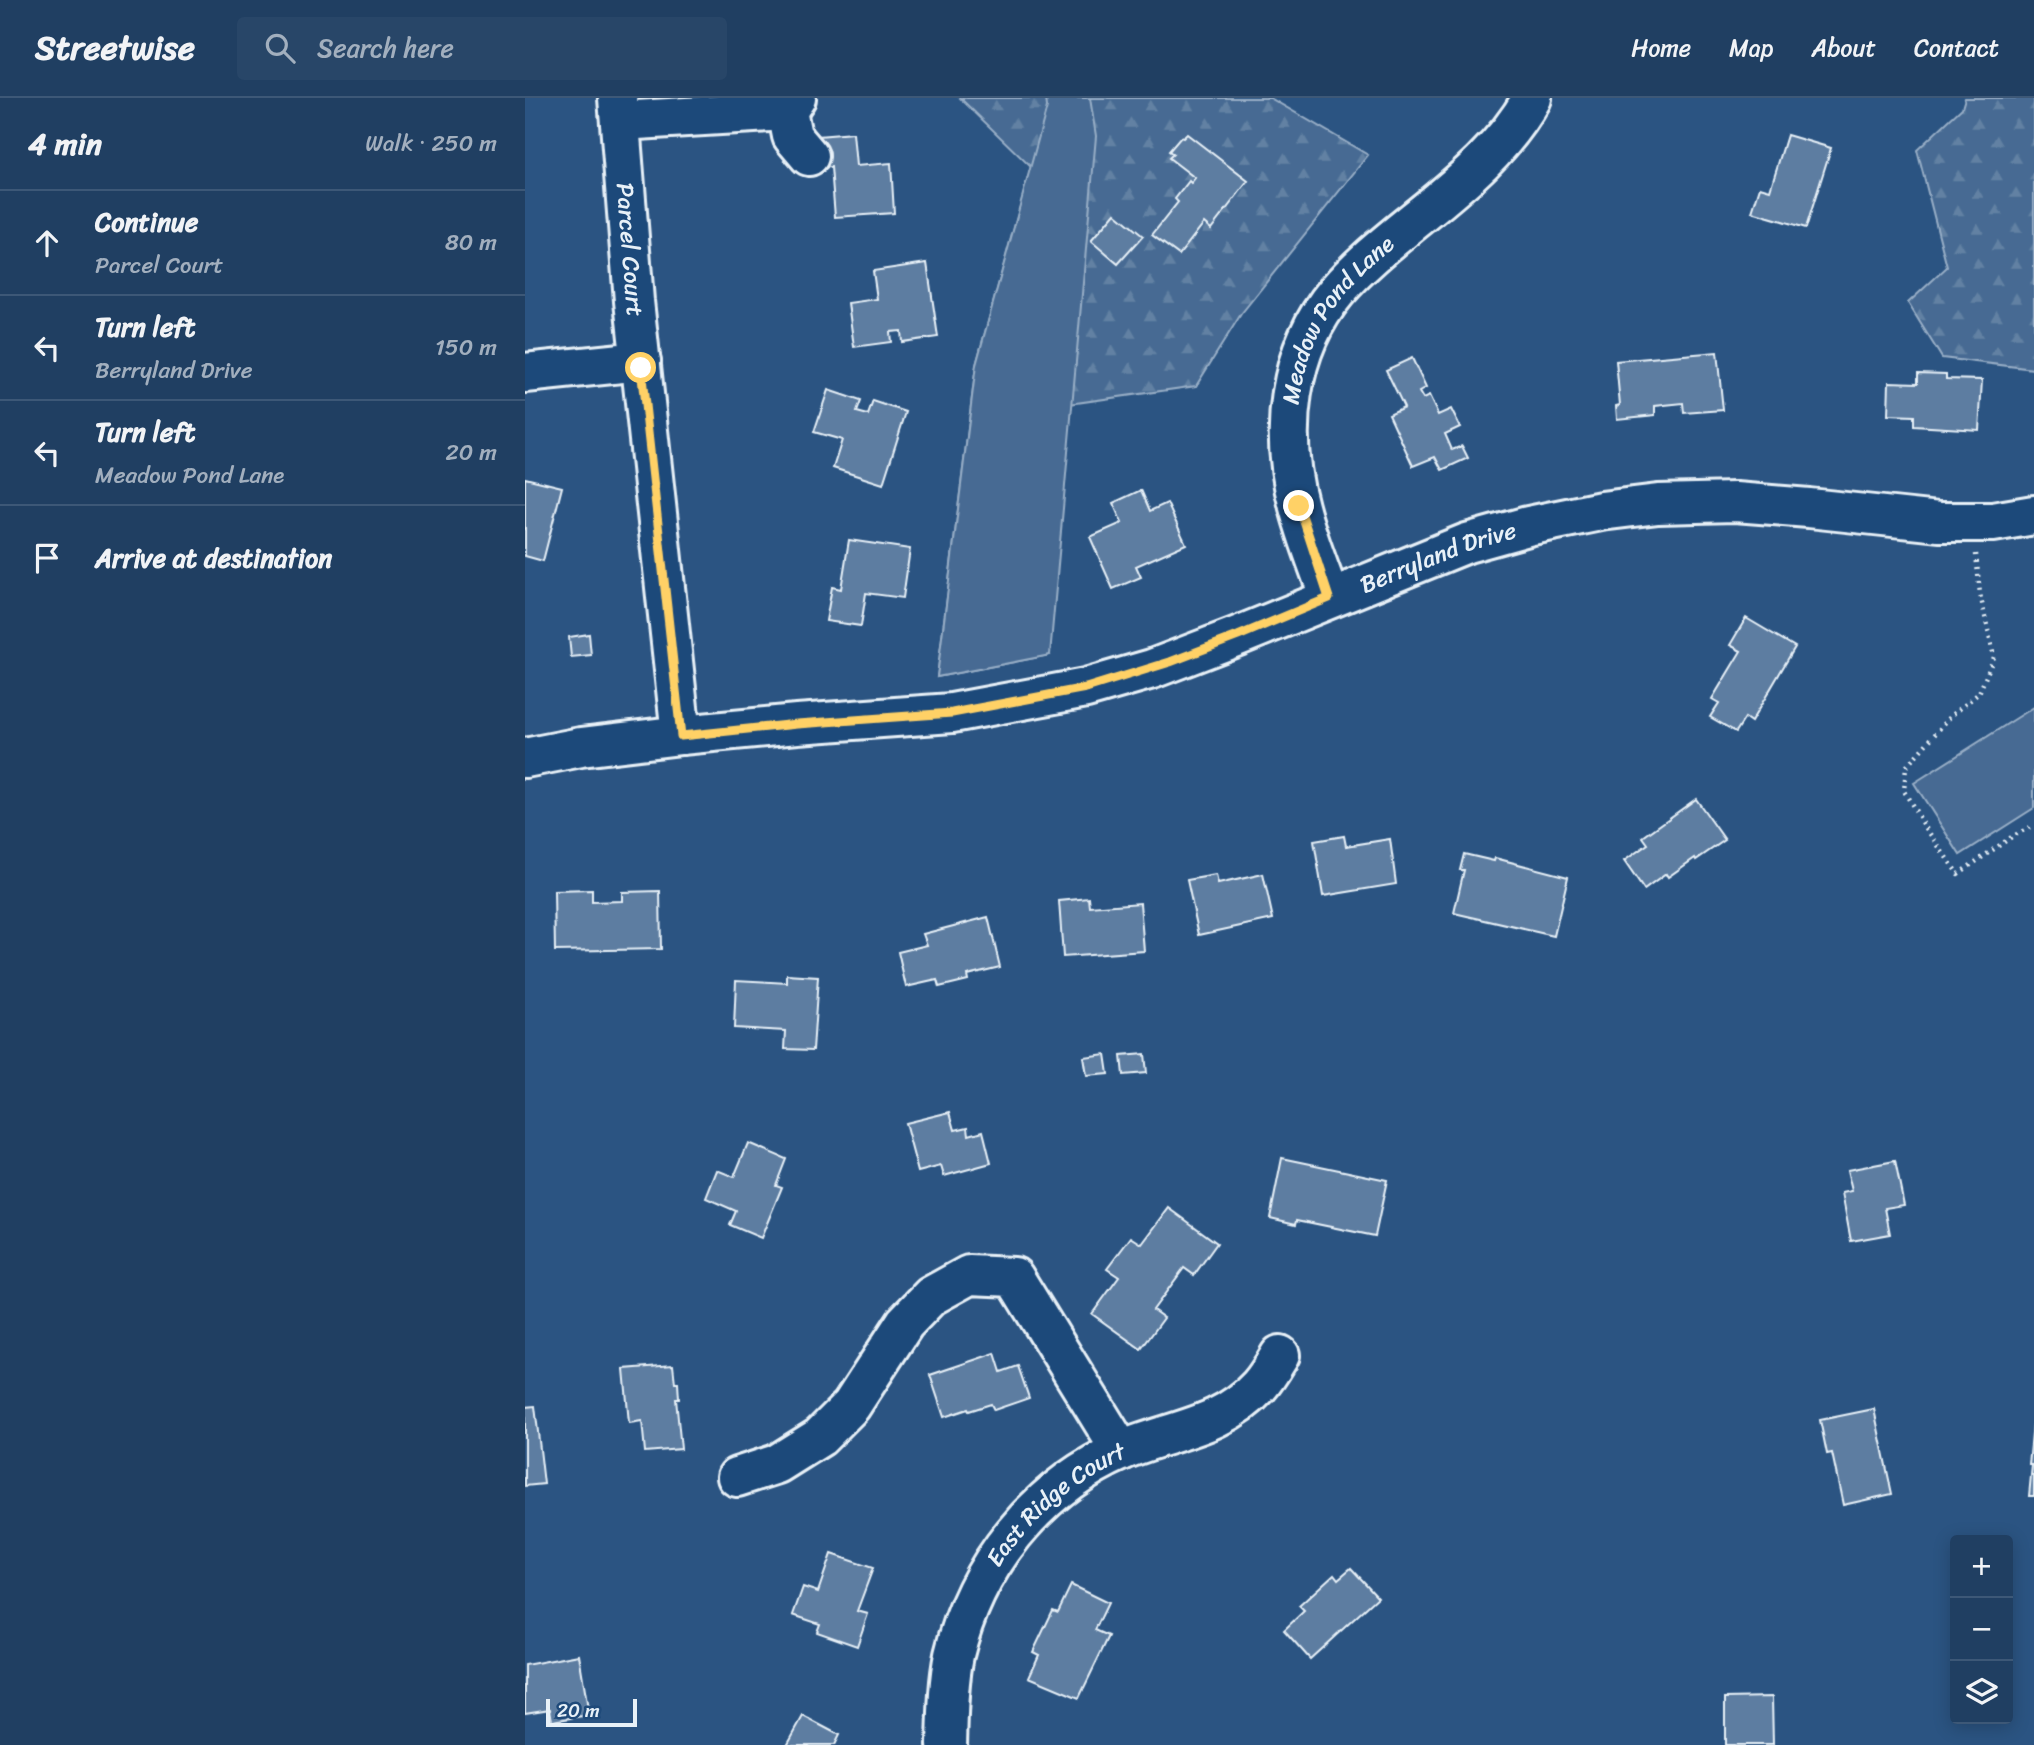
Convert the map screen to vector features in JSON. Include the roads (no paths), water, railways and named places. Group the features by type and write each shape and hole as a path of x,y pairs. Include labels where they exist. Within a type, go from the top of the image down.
{"street":[{"name":"Meadow Pond Lane","path":"1329,598 1299,506 1290,462 1288,417 1295,372 1311,329 1335,292 1365,260 1459,184 1496,148 1532,98"},
{"path":"619,109 791,105 792,136 809,156"},
{"name":"Parcel Court","path":"619,109 641,361 681,736"},
{"path":"525,373 641,361"},
{"name":"Berryland Drive","path":"525,758 581,747 681,736 797,724 952,713 1086,688 1170,662 1467,543 1528,526 1601,511 1658,504 1735,502 1938,523 1993,522 2034,515"},
{"path":"737,1477 777,1464 820,1437 852,1406 905,1323 931,1296 969,1275 1014,1277 1121,1451"},
{"name":"East Ridge Court","path":"947,1745 948,1692 954,1654 971,1601 988,1569 1020,1525 1045,1500 1078,1476 1121,1451 1199,1426 1233,1409 1259,1386 1280,1355"}]}
